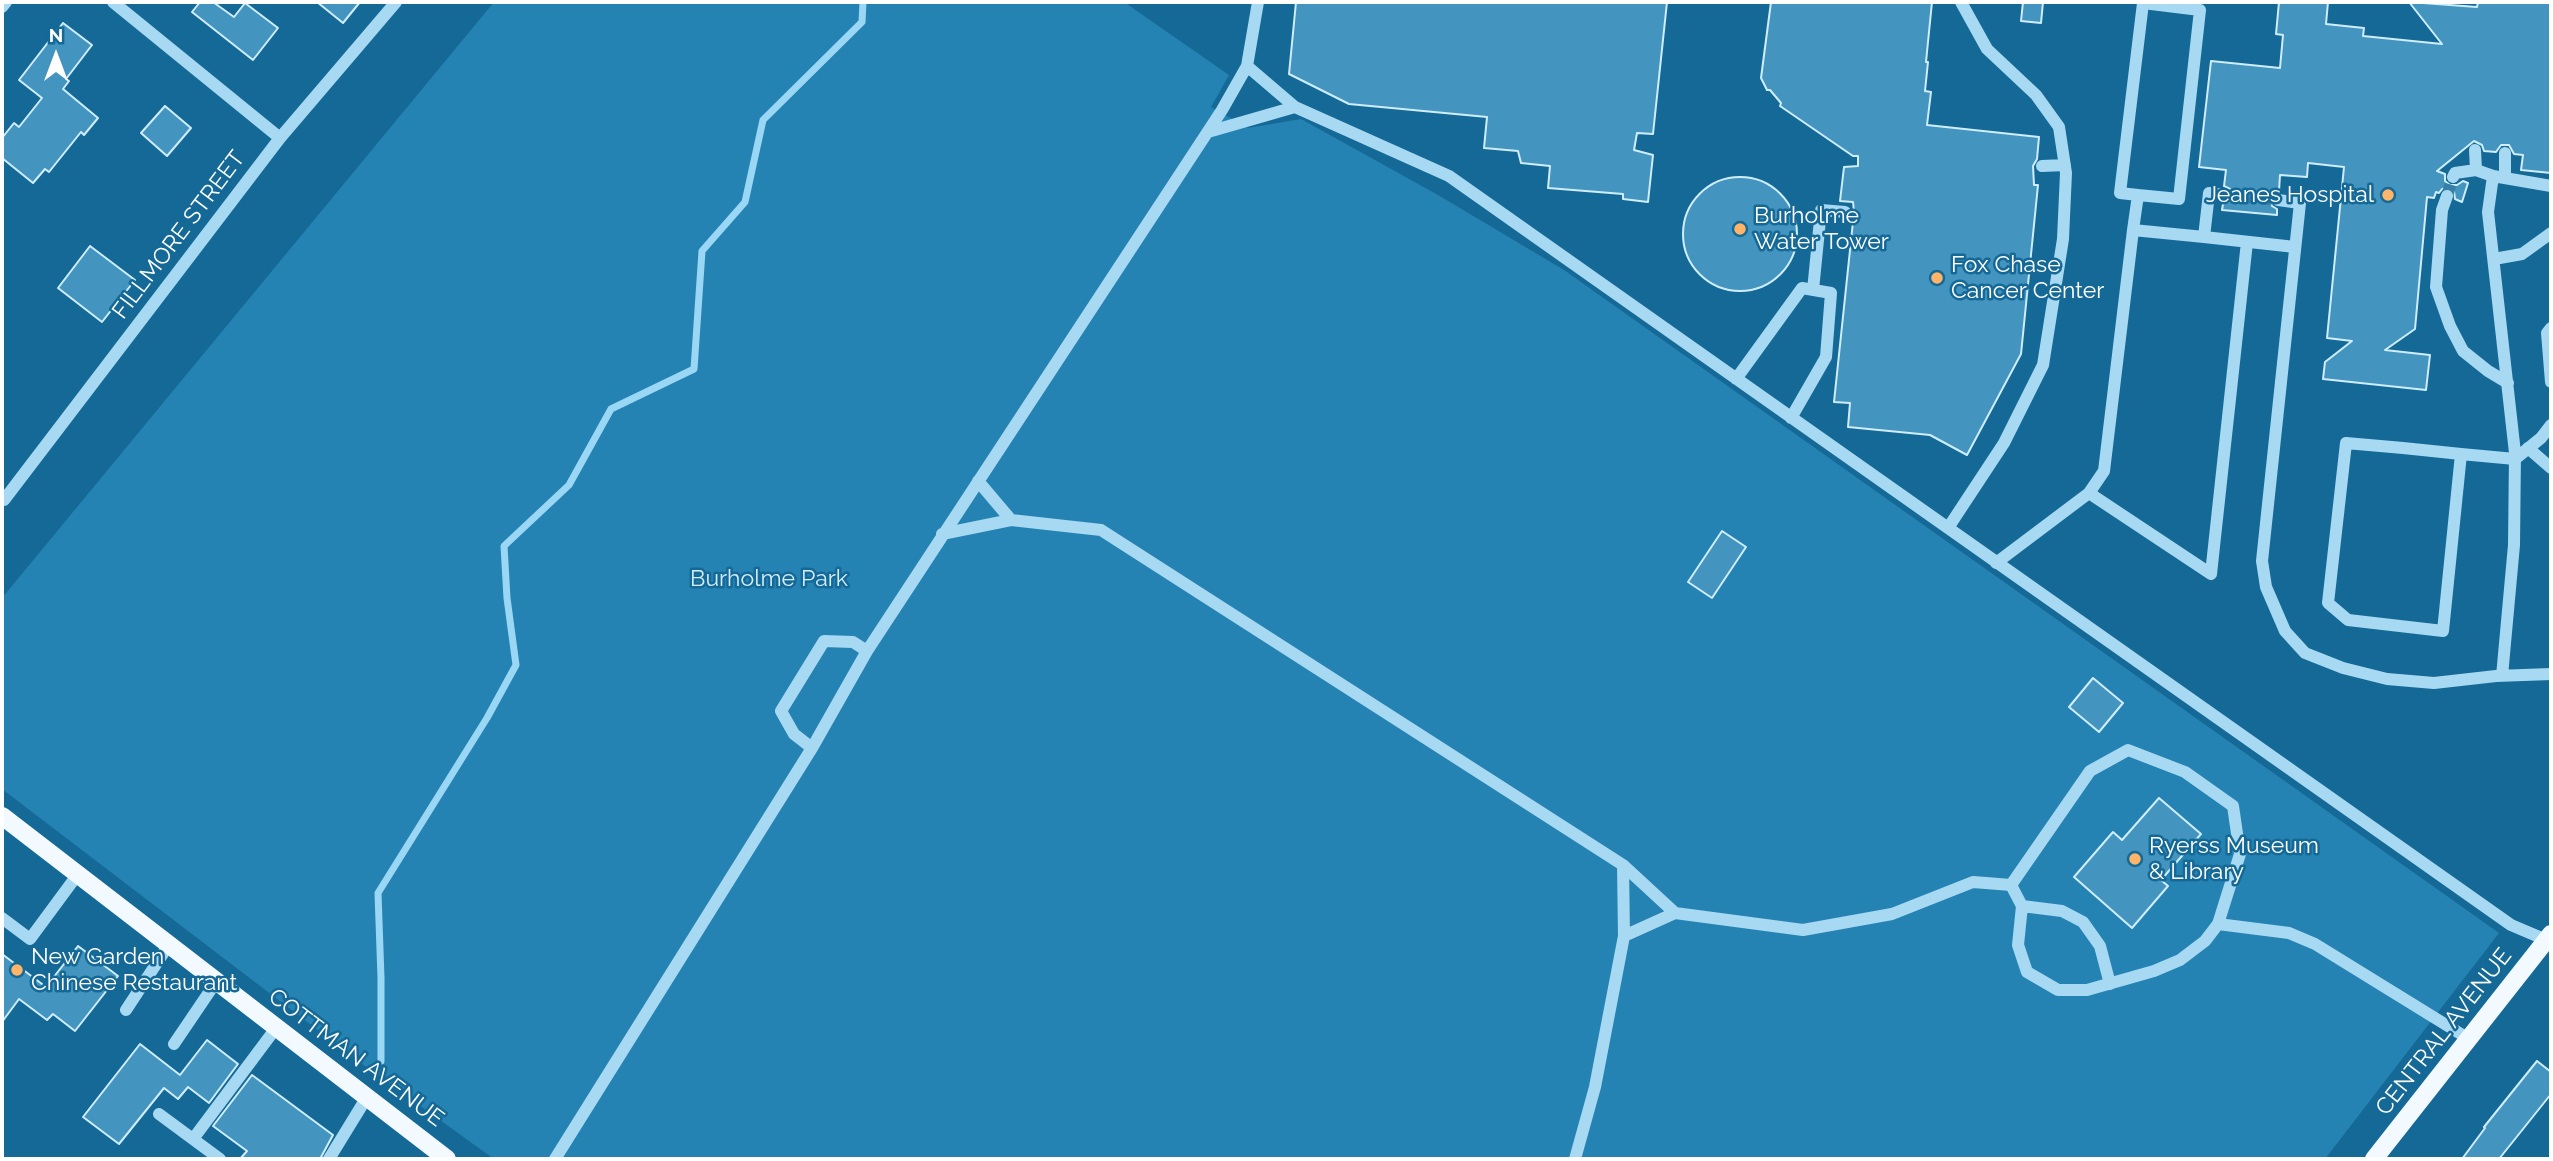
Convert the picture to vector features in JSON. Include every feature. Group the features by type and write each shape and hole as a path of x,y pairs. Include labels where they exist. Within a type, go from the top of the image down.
{"main road":[{"name":"COTTMAN AVENUE","path":"2,816 167,946 447,1159"},
{"name":"CENTRAL AVENUE","path":"2374,1159 2550,939"}],"street":[{"path":"2,7 6,2"},
{"path":"113,2 280,138"},
{"name":"FILLMORE STREET","path":"4,500 280,138 396,2"},
{"path":"555,1159 812,748 867,651 1208,132 1247,66 1258,2"},
{"path":"1948,528 2004,443 2043,365 2063,239 2065,164 2059,127 2036,95 1987,49 1961,2"},
{"path":"2143,3 2200,10 2179,199 2138,195 2120,193 2143,3"},
{"path":"1247,66 1295,107 1449,176 2511,925 2550,939"},
{"path":"1208,132 1295,107"},
{"path":"2475,150 2476,170"},
{"path":"2502,676 2514,545 2515,459 2488,212 2505,153"},
{"path":"2042,166 2065,164"},
{"path":"2453,177 2455,173 2476,170 2551,186"},
{"path":"2204,237 2209,193 2224,195"},
{"path":"1996,563 2090,493 2104,471 2138,195"},
{"path":"2447,196 2442,210 2436,287 2450,326 2463,351 2508,383"},
{"path":"2278,200 2300,203 2262,561 2266,587 2285,631 2305,653 2343,668 2387,679 2434,683 2551,674"},
{"path":"1813,290 1821,210 1845,212"},
{"path":"2133,230 2295,247"},
{"path":"2494,259 2522,254 2551,233"},
{"path":"2090,493 2211,574 2247,242"},
{"path":"1736,379 1802,288 1831,293 1825,357 1791,418"},
{"path":"2551,328 2547,333 2551,382"},
{"path":"2461,454 2443,631 2348,620 2328,603 2346,443 2515,459 2551,425"},
{"path":"2528,449 2551,468"},
{"path":"978,481 1011,520"},
{"path":"942,534 1011,520 1101,530 1623,865 1675,913"},
{"path":"812,748 794,734 781,711 824,641 853,642 867,651"},
{"path":"2128,750 2185,772 2233,806 2240,853 2218,924 2205,941 2180,960 2154,971 2087,990 2058,990 2027,972 2018,945 2022,906 2011,885 2090,771 2128,750"},
{"path":"1575,1159 1595,1087 1624,936 1623,865"},
{"path":"2,918 30,939 78,874"},
{"path":"1624,936 1675,913 1803,930 1892,914 1973,882 2011,885"},
{"path":"2022,906 2062,911 2083,922 2100,946 2110,984"},
{"path":"2218,924 2289,933 2315,944 2469,1039"},
{"path":"127,1010 167,946"},
{"path":"174,1044 216,982"},
{"path":"193,1139 276,1028"},
{"path":"329,1159 367,1097"},
{"path":"159,1114 220,1159"}],"green space":[{"name":"Burholme Park","path":"494,2 1124,2 1229,75 1211,107 1248,128 1301,119 1438,195 1564,270 2499,933 2325,1159 494,1159 361,1063 2,789 2,598"}],"building":[{"path":"200,2 213,2 234,17 245,3 278,28 253,60 192,12"},
{"path":"317,2 360,2 343,23"},
{"path":"1296,2 1667,2 1653,134 1637,133 1634,150 1653,155 1648,202 1623,199 1623,194 1548,188 1550,166 1521,163 1518,151 1484,148 1487,117 1349,104 1289,74"},
{"path":"1771,2 1932,2 1926,62 1925,91 1931,92 1927,125 2039,137 2037,159 2033,166 2034,185 2038,185 2021,354 1967,455 1930,435 1848,427 1850,403 1834,402 1854,212 1853,202 1840,201 1844,167 1858,166 1858,156 1853,156 1780,106 1781,103 1767,90 1761,78"},
{"path":"2023,2 2043,2 2041,23 2021,21"},
{"name":"Jeanes Hospital","path":"2279,2 2328,2 2326,24 2364,28 2363,36 2442,44 2409,2 2477,7 2478,2 2551,2 2551,173 2521,170 2523,155 2514,154 2509,145 2501,145 2496,152 2484,151 2482,145 2474,141 2437,171 2445,174 2445,181 2450,185 2463,181 2468,183 2462,202 2455,199 2454,191 2449,188 2436,192 2434,198 2427,197 2415,329 2385,350 2430,355 2426,390 2323,379 2325,362 2352,341 2327,338 2344,167 2308,163 2307,177 2280,175 2279,191 2272,194 2269,200 2277,209 2277,215 2222,210 2223,204 2230,201 2233,195 2230,189 2224,186 2226,170 2199,167 2211,61 2280,68 2283,35 2276,34"},
{"path":"63,23 92,45 66,79 69,81 63,89 98,118 84,135 81,132 49,172 45,169 33,183 2,158 2,138 14,123 19,127 42,98 19,80"},
{"path":"165,106 191,128 167,156 141,133"},
{"name":"Burholme Water Tower","path":"1740,177 1762,182 1780,194 1792,212 1797,234 1792,256 1780,274 1762,286 1740,291 1718,286 1700,274 1688,256 1683,234 1688,212 1700,194 1718,182"},
{"path":"90,246 135,280 102,322 58,288"},
{"path":"1722,531 1746,547 1712,598 1688,582"},
{"path":"2093,678 2123,703 2099,732 2069,707"},
{"name":"Ryerss Museum & Library","path":"2159,798 2201,834 2161,880 2168,886 2132,928 2074,877 2113,832 2122,840"},
{"path":"78,946 118,976 75,1031 53,1014 47,1020 19,999 2,1022 2,954 46,987"},
{"path":"207,1040 238,1064 209,1103 188,1087 178,1099 164,1088 119,1144 83,1117 140,1044 180,1075"},
{"path":"2537,1061 2551,1072 2551,1094 2499,1159 2462,1159 2484,1127"},
{"path":"252,1075 333,1135 320,1159 240,1159 247,1151 213,1126"}],"waterway":[{"path":"381,1061 378,893 487,718 516,665 507,598 504,546 569,485 611,409 694,369 702,251 745,202 763,120 862,22 863,2"}],"tunnel":[{"path":"2447,196 2453,177"},
{"path":"2224,195 2278,200"}],"place":[{"name":"Jeanes Hospital","path":"2388,195"},
{"name":"Burholme Water Tower","path":"1740,229"},
{"name":"Fox Chase Cancer Center","path":"1937,278"},
{"name":"Ryerss Museum & Library","path":"2135,859"},
{"name":"New Garden Chinese Restaurant","path":"17,970"}]}
